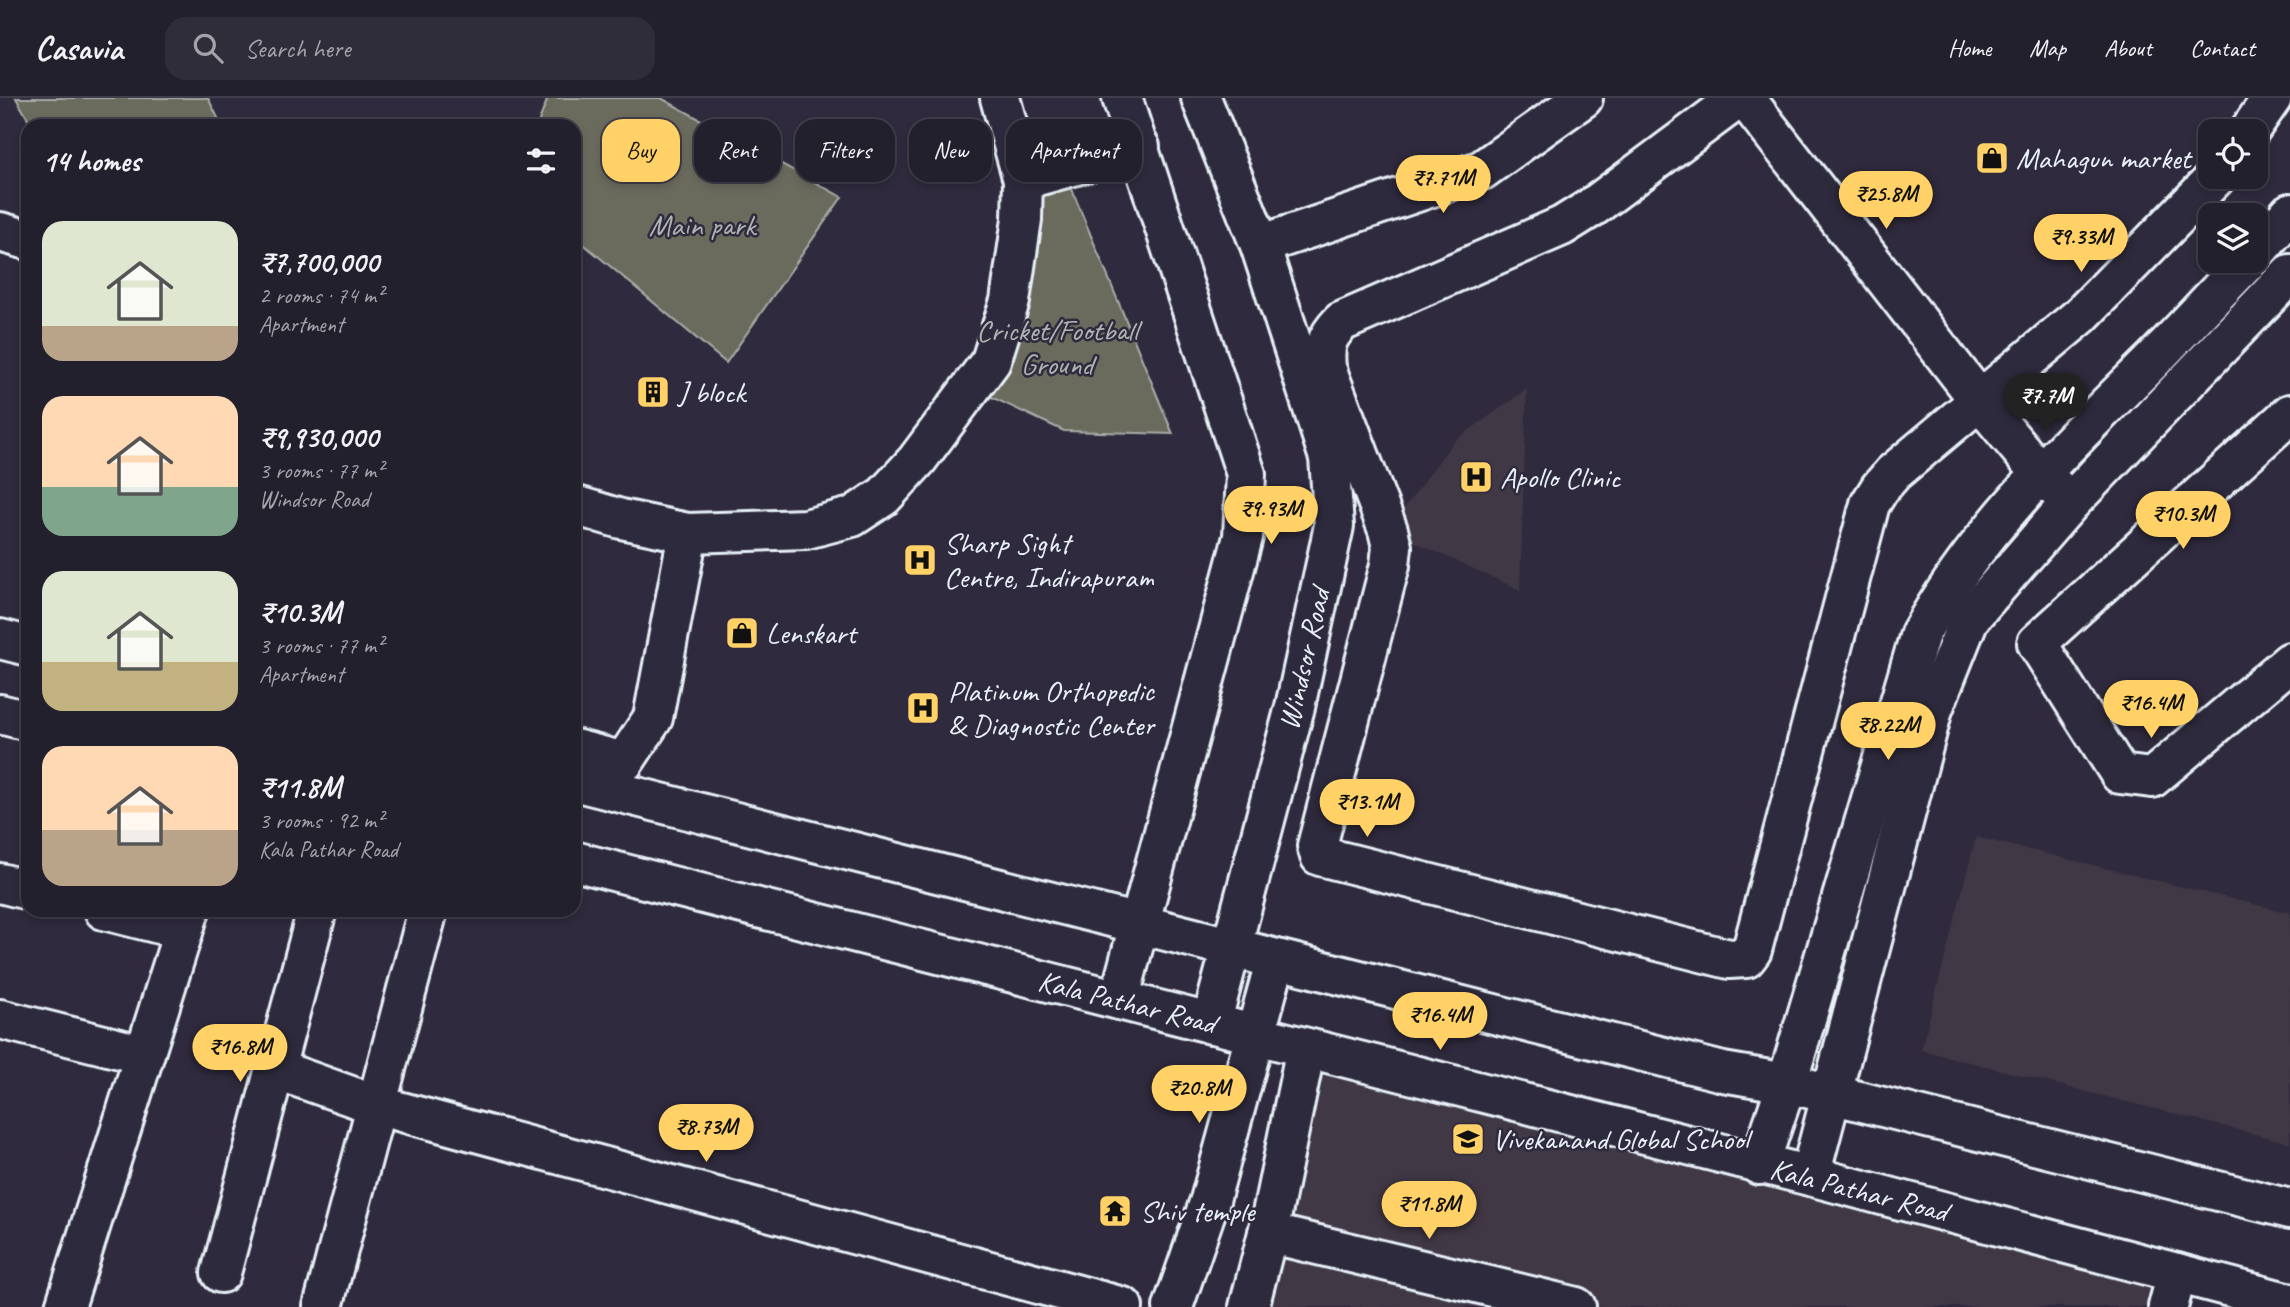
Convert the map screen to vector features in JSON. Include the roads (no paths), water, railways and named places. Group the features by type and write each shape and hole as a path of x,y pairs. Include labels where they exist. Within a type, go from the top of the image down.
{"street":[{"path":"1000,98 1006,119"},
{"path":"1122,98 1130,119"},
{"name":"Windsor Road","path":"1201,98 1260,245 1329,458 1335,526 1295,707 1211,1024"},
{"path":"1739,98 1594,206 1562,226 1342,322 1329,335 1325,351 1326,368 1388,530 1392,547 1390,565 1317,846 1320,856 1729,959 1746,958 1752,950 1870,504 1892,473 2080,316 2204,189"},
{"path":"1745,98 1980,401 2040,473 2070,503"},
{"path":"2257,119 2272,98"},
{"path":"1260,245 1482,170 1577,100"},
{"path":"1119,1000 1243,537 1246,474 1142,153"},
{"path":"581,507 621,519 688,533 806,529 852,517 884,496 917,460 991,361 1010,301 1022,219 1023,182"},
{"path":"2268,241 2287,221"},
{"path":"0,232 21,238"},
{"path":"1759,1165 1787,1083 1920,634 1939,600 2006,511 2237,273"},
{"path":"1810,1176 1933,709 1969,619 2070,503 2280,277"},
{"path":"2290,414 2037,643 2120,774 2152,778 2290,662"},
{"path":"621,777 653,718 688,533"},
{"path":"0,639 21,644"},
{"path":"0,713 21,719"},
{"path":"581,753 621,777 1140,924 1723,1072 1833,1094 2290,1209"},
{"path":"581,780 621,777"},
{"name":"Kala Pathar Road","path":"581,863 1810,1176 2172,1290 2290,1303"},
{"path":"0,883 21,888"},
{"path":"65,1307 186,920 161,917"},
{"path":"221,1273 315,917"},
{"path":"323,1307 426,917"},
{"path":"1173,1307 1209,1200 1276,959"},
{"path":"0,1019 144,1055"},
{"path":"1249,1307 1268,1233 1306,1048"},
{"path":"275,1069 376,1105 1123,1307"},
{"path":"1268,1233 1576,1307"}],"place":[{"name":"Mahagun market","path":"1992,158"},
{"name":"J block","path":"653,392"},
{"name":"Apollo Clinic","path":"1476,477"},
{"name":"Sharp Sight Centre, Indirapuram","path":"920,560"},
{"name":"Lenskart","path":"742,633"},
{"name":"Platinum Orthopedic & Diagnostic Center","path":"923,708"},
{"name":"Vivekanand Global School","path":"1468,1139"},
{"name":"Shiv temple","path":"1115,1211"}],"park label":[{"name":"Main park","path":"702,225"},
{"name":"Cricket/Football Ground","path":"1057,347"}]}
